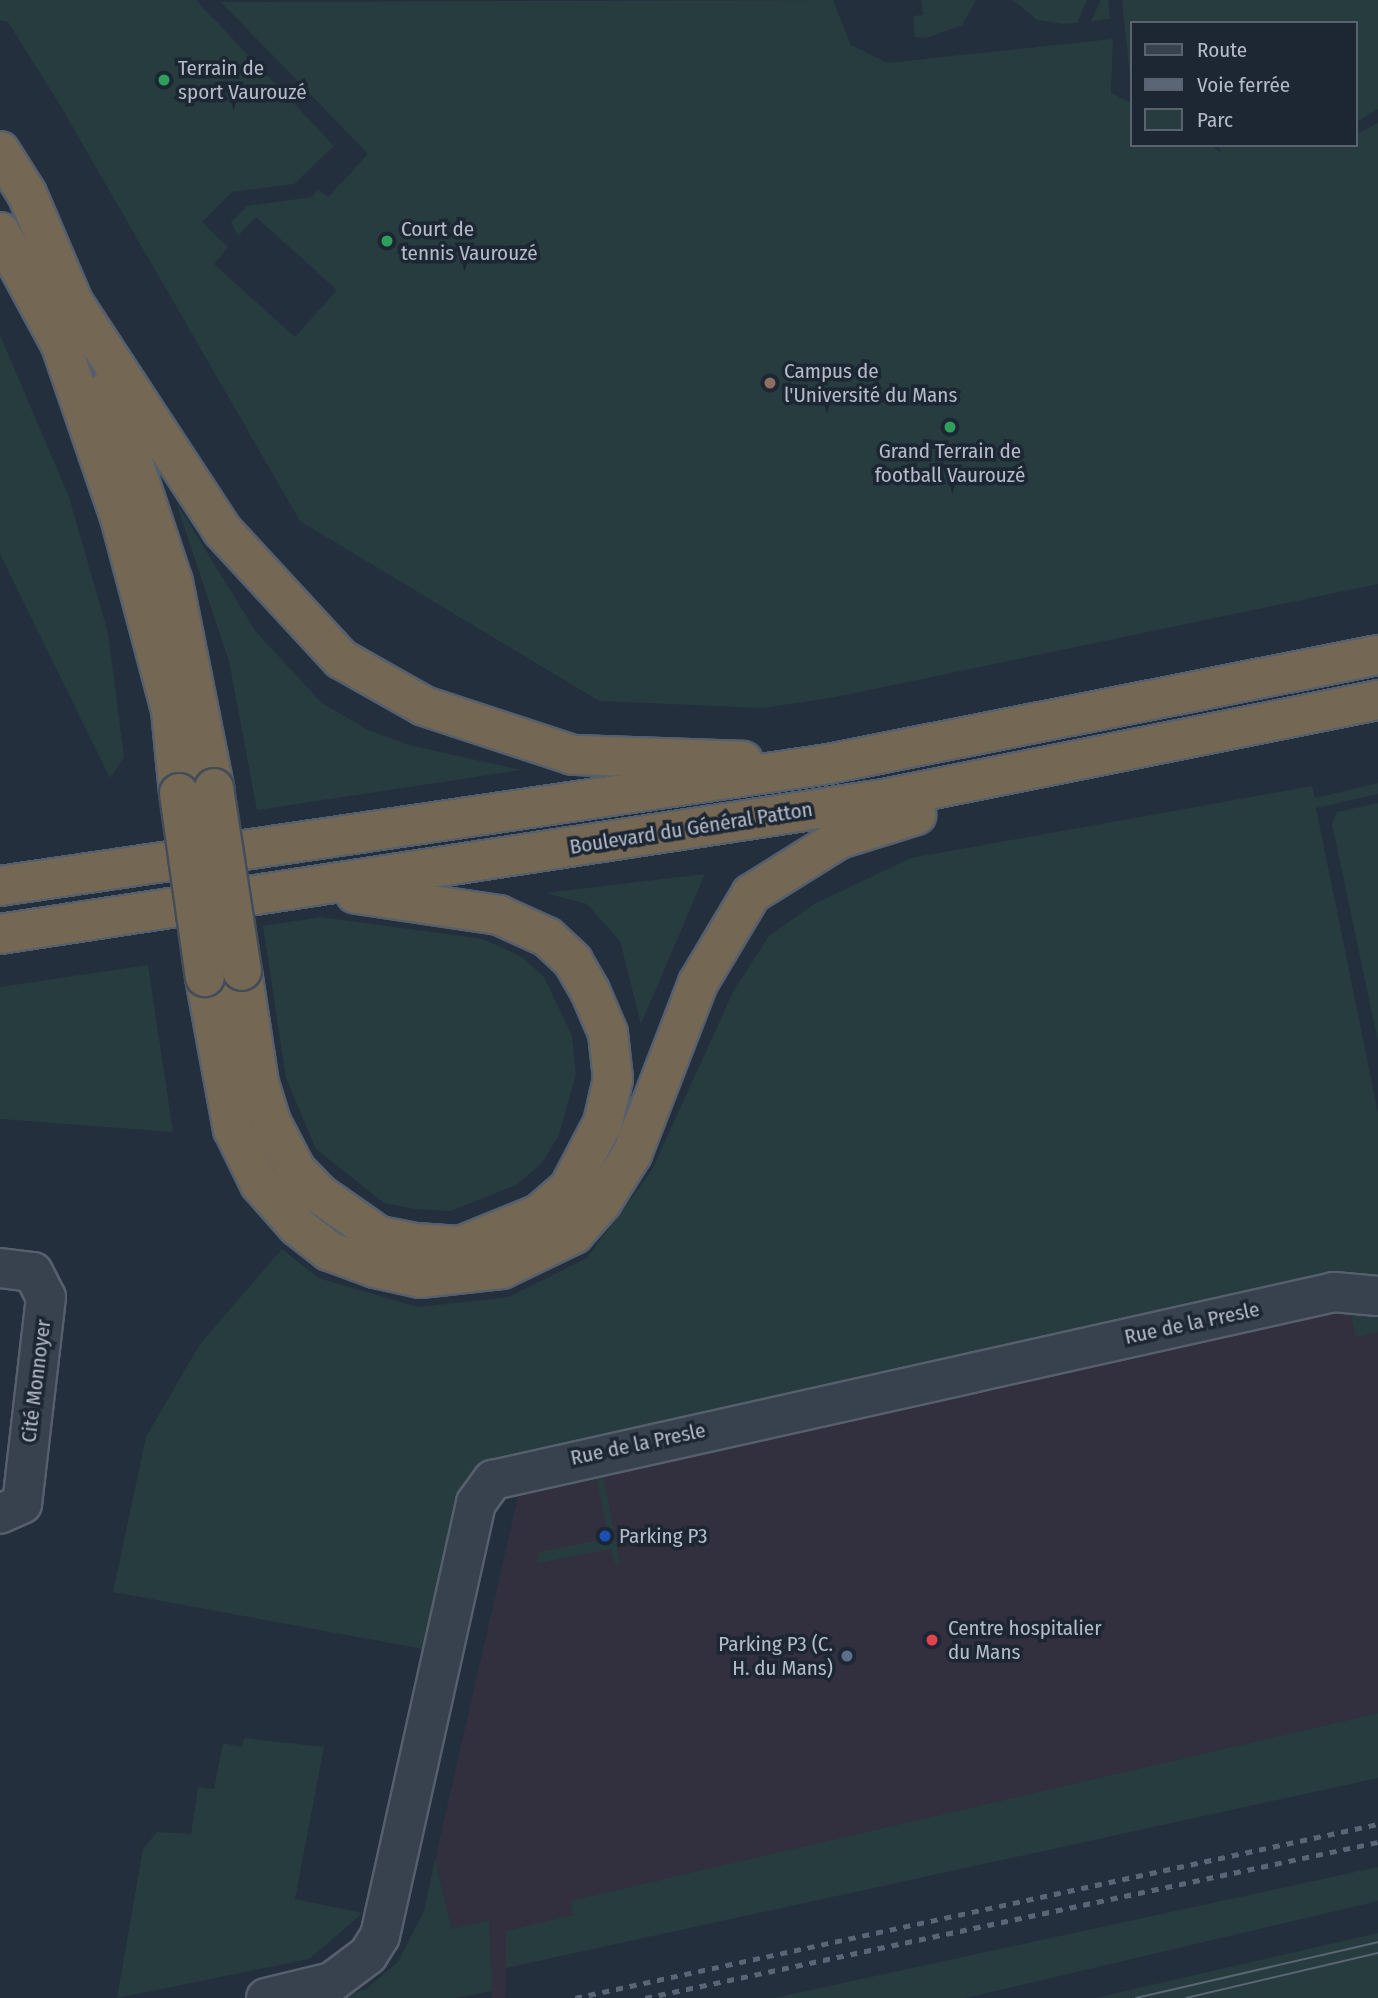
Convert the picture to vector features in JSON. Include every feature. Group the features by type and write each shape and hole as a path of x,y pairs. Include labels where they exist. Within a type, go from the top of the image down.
{"highway":[{"path":"0,151 27,194 127,432 170,570 197,791 205,976 233,1129 260,1184 297,1226 330,1251 386,1271 420,1278 502,1269 574,1234 601,1202 637,1143 698,983 751,894 839,839 878,823 1033,790 1073,764"},
{"path":"0,232 61,345 120,517 171,710 197,791 242,971 257,1072 271,1122 296,1170 345,1214 379,1236 460,1246 503,1233 569,1188 599,1133 613,1079 608,1033 573,961 547,937 499,915 301,888"},
{"path":"71,299 222,530 341,659 424,706 573,755 828,764"},
{"name":"Boulevard du Général Patton","path":"0,887 828,764 1378,655"},
{"name":"Boulevard du Général Patton","path":"0,934 1073,764 1378,700"}],"street":[{"name":"Cité Monnoyer","path":"0,1268 33,1272 46,1297 22,1504 0,1514"},
{"name":"Rue de la Presle","path":"266,1998 332,1982 368,1955 380,1936 476,1503 493,1480 1320,1295 1347,1290 1378,1296"}],"shaded area":[{"name":"Centre hospitalier du Mans","path":"1350,1310 1378,1317 1378,1713 571,1901 574,1915 507,1931 505,1998 492,1998 489,1920 452,1929 435,1860 519,1492"}],"green space":[{"name":"Campus de l'Université du Mans","path":"0,0 196,0 334,146 294,184 232,192 202,222 228,247 214,264 295,337 337,290 256,217 238,236 231,222 247,206 312,197 318,189 328,197 368,154 221,2 833,0 851,45 887,63 1113,39 1111,93 1130,102 1130,147 1213,147 1222,153 1218,147 1357,147 1357,134 1378,123 1378,584 836,697 763,708 599,701 300,521 60,105 8,22 0,20"},
{"path":"921,0 976,0 962,25 926,38 915,37 913,16 923,15"},
{"path":"1013,0 1087,0 1077,23 1062,24 1037,20"},
{"path":"1101,0 1108,0 1110,19 1091,21"},
{"path":"1122,0 1378,0 1378,109 1357,122 1357,21 1130,21 1130,76"},
{"path":"0,335 69,497 108,633 124,757 110,778 0,554"},
{"path":"176,502 256,632 322,703 368,730 409,745 521,770 257,810 229,661"},
{"path":"1378,783 1378,794 1316,808 1378,1113 1378,1275 486,1463 467,1478 423,1649 113,1592 146,1437 200,1344 282,1249 318,1278 418,1307 509,1297 587,1258 652,1170 734,990 769,936 814,904 911,858 1312,786 1315,798"},
{"path":"1378,803 1378,1042 1332,824 1337,812"},
{"path":"705,874 641,1024 620,941 587,904 545,893"},
{"path":"320,917 483,939 522,957 544,977 572,1036 576,1074 559,1135 541,1164 516,1185 451,1211 415,1209 384,1203 316,1149 286,1078 263,926"},
{"path":"148,965 173,1132 0,1119 0,987"},
{"path":"1350,1310 1378,1317 1378,1332 1356,1337"},
{"path":"603,1475 620,1563 616,1567 611,1549 537,1563 539,1552 609,1538 596,1477"},
{"path":"1378,1713 1378,1778 506,1968 506,1931 573,1915 570,1901"},
{"path":"244,1738 324,1747 295,1899 363,1913 309,1959 117,1998 143,1849 157,1832 191,1834 198,1787 214,1789 223,1743 242,1747"},
{"path":"435,1860 452,1929 489,1920 492,1991 456,1998 336,1998 366,1989 398,1962 424,1911"},
{"path":"1378,1867 1378,1901 966,1998 774,1998"},
{"path":"1378,1933 1378,1998 1096,1998 1138,1988"}],"tram line":[{"path":"1136,1998 1378,1942"},
{"path":"1186,1998 1378,1953"}],"railway":[{"path":"575,1998 1378,1824"},
{"path":"645,1998 1378,1842"}],"place":[{"name":"Terrain de sport Vaurouzé","path":"164,80"},
{"name":"Court de tennis Vaurouzé","path":"387,241"},
{"name":"Campus de l'Université du Mans","path":"770,383"},
{"name":"Grand Terrain de football Vaurouzé","path":"950,427"},
{"name":"Parking P3","path":"605,1536"},
{"name":"Centre hospitalier du Mans","path":"932,1640"},
{"name":"Parking P3 (C. H. du Mans)","path":"847,1656"}]}
